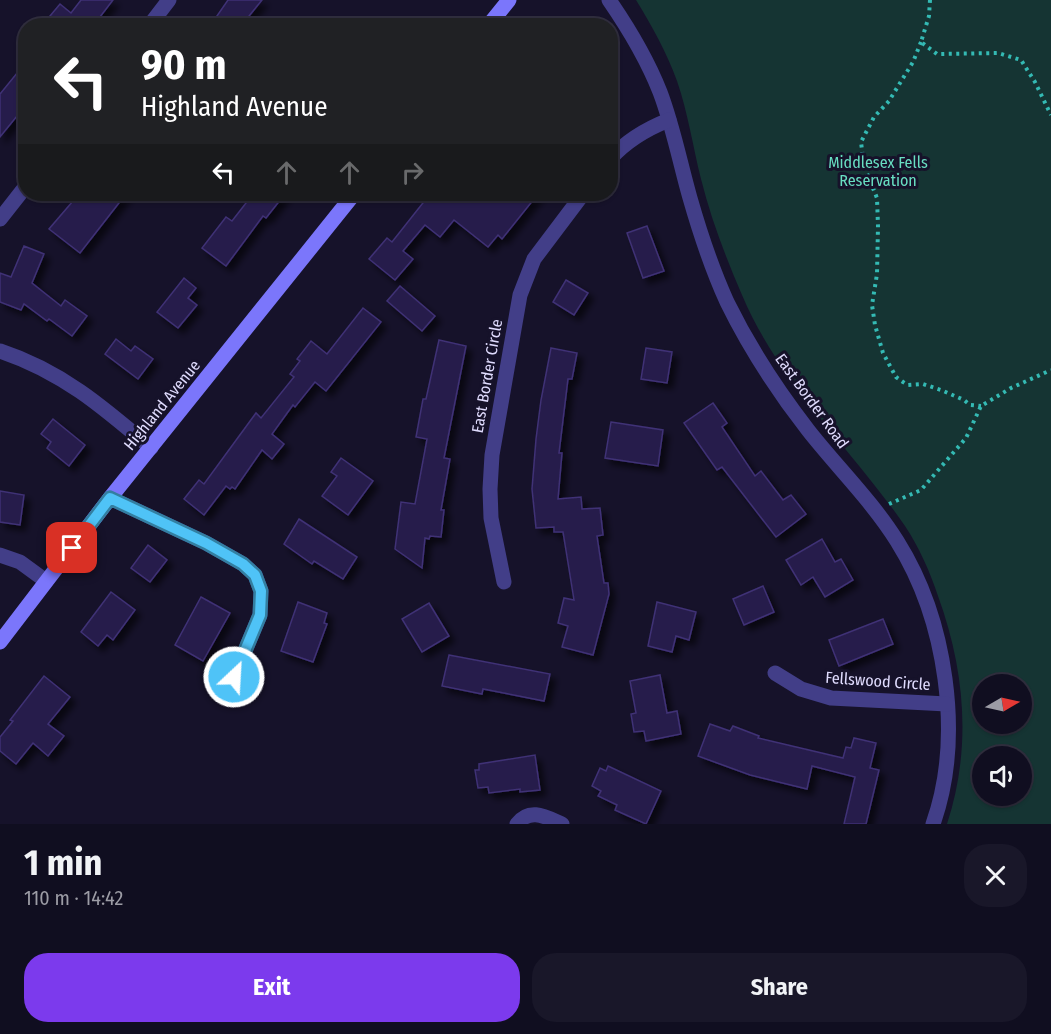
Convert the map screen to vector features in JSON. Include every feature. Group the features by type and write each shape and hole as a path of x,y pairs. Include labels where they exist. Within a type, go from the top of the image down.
{"main road":[{"path":"494,18 509,0"},
{"name":"Highland Avenue","path":"0,642 110,498 348,201"}],"street":[{"path":"155,18 169,0"},
{"name":"East Border Road","path":"609,0 648,66 669,120 701,234 714,270 741,328 762,364 807,429 896,540 910,563 919,585 939,645 947,704 948,738 945,771 933,824"},
{"path":"618,151 634,136 669,120"},
{"path":"0,219 18,196"},
{"name":"East Border Circle","path":"504,582 491,518 490,489 492,455 520,295 534,259 578,201"},
{"path":"0,351 33,363 72,384 105,408 151,447"},
{"path":"110,498 206,543 243,564 255,575 261,591 260,615 234,677"},
{"path":"0,555 20,562 46,581"},
{"name":"Fellswood Circle","path":"775,673 801,689 831,698 947,704"},
{"path":"517,824 523,817 533,814 539,814 562,824"}],"path":[{"path":"930,0 929,16 921,42 905,76 889,101 874,117 861,142 864,166 876,198 878,226 877,274 872,305 883,353 896,377 908,385 923,384 964,400 970,405 981,406"},
{"path":"921,42 937,54 998,53 1021,60 1051,115"},
{"path":"876,513 895,500 921,490 966,438 981,406 1011,388 1051,370"}],"green space":[{"name":"Middlesex Fells Reservation","path":"636,0 1051,0 1051,824 947,824 960,767 962,709 954,652 935,587 905,526 796,386 757,327 714,224 677,81"}],"building":[{"path":"81,0 113,0 99,18 52,18 50,16 60,4 71,13"},
{"path":"228,0 262,0 247,18 216,18"},
{"path":"18,72 18,115 0,137 0,94"},
{"path":"73,201 121,201 80,253 49,229"},
{"path":"248,201 279,201 266,218 263,216 226,266 202,248 226,217 232,221"},
{"path":"424,201 532,201 502,239 498,235 488,247 454,220 440,237 425,225 403,251 413,259 395,280 369,259 387,238 392,242"},
{"path":"647,226 664,271 643,278 627,233"},
{"path":"24,246 44,254 32,283 61,306 65,300 87,316 72,336 24,304 21,310 0,302 0,273 11,277"},
{"path":"184,278 196,288 188,298 197,305 178,328 157,312"},
{"path":"566,280 588,293 574,315 553,302"},
{"path":"400,286 435,316 422,331 387,301"},
{"path":"363,308 381,322 326,391 315,382 295,407 293,405 272,434 284,444 272,459 262,450 235,489 226,486 204,515 184,499 199,480 204,484 256,413 261,418 294,377 290,374 300,361 297,359 311,341 327,354"},
{"path":"116,339 131,351 135,346 153,359 138,379 105,354"},
{"path":"439,340 466,346 444,458 450,459 441,510 444,510 441,537 425,538 422,568 395,549 401,502 415,504 427,439 416,437 423,399 426,399"},
{"path":"551,348 577,353 572,379 568,379 559,453 562,453 558,499 581,497 582,509 600,508 603,535 597,536 604,583 608,583 609,594 593,655 562,647 568,626 558,623 564,598 574,600 563,532 554,532 554,527 536,528 532,489 536,439"},
{"path":"646,348 672,352 667,383 641,379"},
{"path":"713,403 727,423 722,427 755,476 761,471 783,500 791,495 806,514 776,537 722,467 717,470 684,423"},
{"path":"53,419 85,445 69,466 47,448 51,442 41,434"},
{"path":"611,422 663,430 658,466 605,458"},
{"path":"341,458 373,481 348,515 322,496 337,476 331,472"},
{"path":"0,491 24,495 20,525 0,522"},
{"path":"299,519 357,557 343,579 314,561 312,564 284,544"},
{"path":"822,539 835,562 841,559 853,580 825,597 813,577 801,585 786,560"},
{"path":"148,545 167,560 150,582 131,568"},
{"path":"763,586 774,612 744,625 733,599"},
{"path":"111,592 135,610 113,640 107,635 98,646 81,632"},
{"path":"201,597 230,613 203,661 175,645"},
{"path":"298,602 327,613 324,623 327,624 313,662 281,651"},
{"path":"657,602 696,612 689,640 676,636 672,652 648,646"},
{"path":"429,603 449,636 422,652 402,619"},
{"path":"883,619 893,644 839,666 829,640"},
{"path":"449,655 550,674 544,701 483,689 482,694 442,686"},
{"path":"660,675 667,713 677,711 681,734 646,741 644,731 634,732 631,714 636,713 630,681"},
{"path":"44,676 70,697 48,724 64,736 48,756 33,743 16,764 0,751 0,737 13,721 10,720"},
{"path":"710,724 730,731 733,726 759,736 758,738 843,758 846,747 851,748 854,738 876,743 870,768 879,770 866,824 844,824 855,777 812,766 807,789 750,775 698,756"},
{"path":"535,755 540,790 520,792 520,789 489,793 488,787 478,788 475,770 479,770 479,764"},
{"path":"608,766 661,791 646,824 615,810 617,805 598,796 601,791 592,786 600,768 606,771"}],"route":[{"path":"72,548 110,498 206,543 250,569 261,591 261,606 258,624 234,677"}]}
